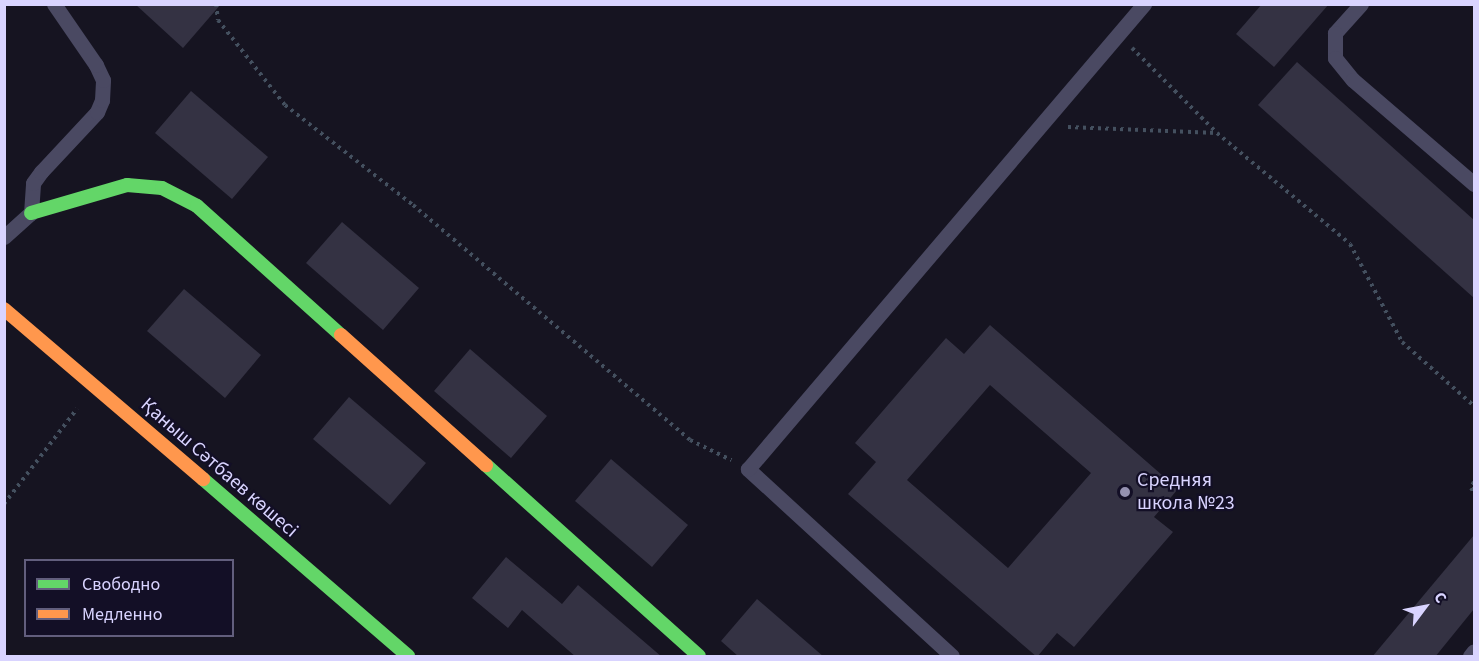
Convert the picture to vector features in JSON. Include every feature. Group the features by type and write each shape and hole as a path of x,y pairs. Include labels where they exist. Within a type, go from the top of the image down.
{"street":[{"path":"31,213 127,185 162,188 197,206 699,657"},
{"name":"Қаныш Сәтбаев көшесі","path":"4,309 408,657"}],"lane":[{"path":"4,237 31,213 33,183 97,112 102,100 103,80 96,65 54,4"},
{"path":"952,657 748,469 1144,4"},
{"path":"1361,4 1335,33 1335,58 1353,80 1474,184"},
{"path":"1470,657 1474,651"}],"path":[{"path":"216,4 218,20 285,105 413,205 690,440 748,469"},
{"path":"1119,35 1217,133 1350,244 1402,342 1474,406"},
{"path":"1043,125 1217,133"},
{"path":"4,504 94,387"},
{"path":"1474,482 1471,488 1474,492"}],"building":[{"path":"135,4 221,4 183,48"},
{"path":"1262,4 1329,4 1274,67 1236,34"},
{"path":"1297,62 1474,220 1474,298 1258,105"},
{"path":"191,91 268,157 232,199 155,133"},
{"path":"342,222 419,288 383,330 306,263"},
{"path":"184,289 261,355 225,398 147,331"},
{"name":"Средняя школа №23","path":"990,325 1178,489 1154,517 1173,532 1074,647 1057,633 1037,657 848,494 876,462 855,443 946,338 964,354","holes":["990,385 1091,473 1008,568 907,480"]},
{"path":"470,349 547,416 511,458 434,391"},
{"path":"349,397 426,463 390,505 313,439"},
{"path":"611,459 688,525 652,567 575,501"},
{"path":"1474,535 1474,609 1435,657 1372,657"},
{"path":"506,557 562,604 578,585 662,657 576,657 522,610 508,628 472,598"},
{"path":"757,599 824,657 739,657 721,641"}],"traffic: fast":[{"path":"31,213 127,185 162,188 197,206 341,335"},
{"path":"486,465 699,656"},
{"path":"203,479 408,656"}],"traffic: slow":[{"path":"4,309 203,479"},
{"path":"341,335 486,465"}],"place":[{"name":"Средняя школа №23","path":"1125,492"}]}
